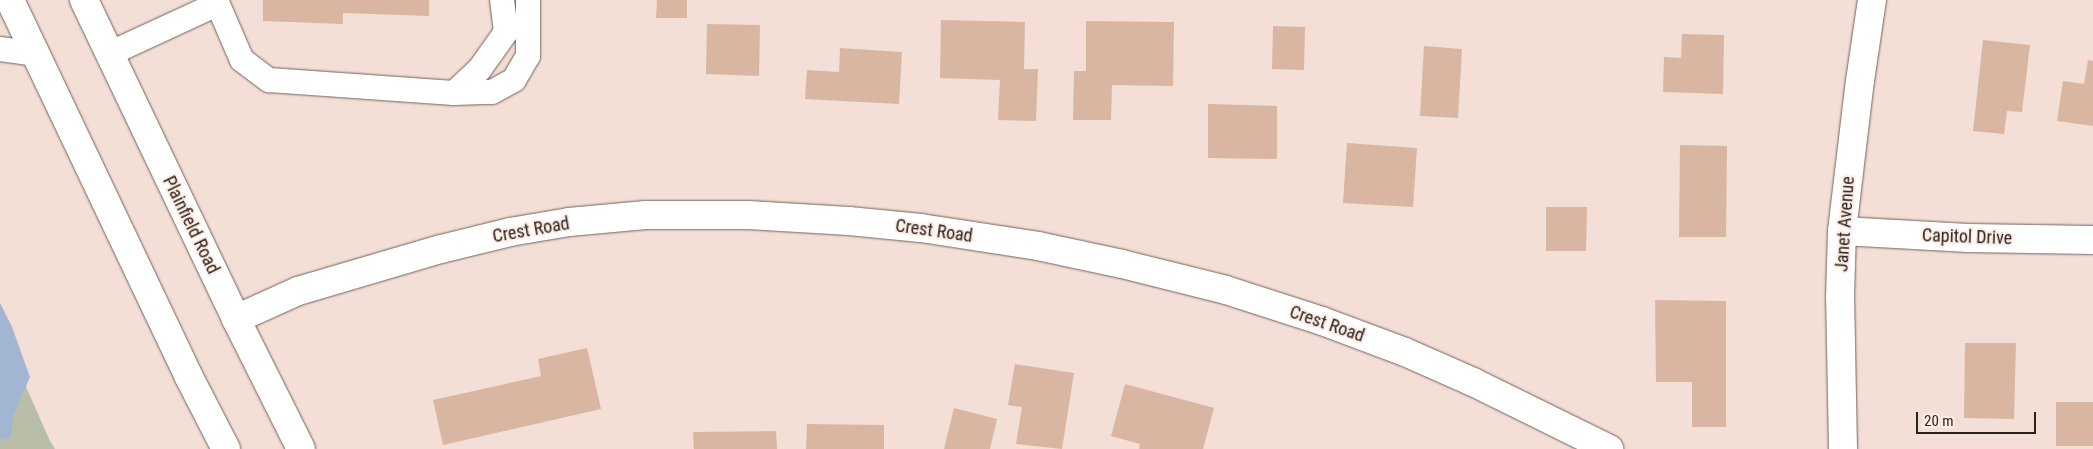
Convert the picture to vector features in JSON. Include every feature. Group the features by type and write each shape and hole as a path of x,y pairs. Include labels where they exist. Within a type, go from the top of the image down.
{"street":[{"path":"10,0 189,377 226,449"},
{"name":"Plainfield Road","path":"84,0 108,54 236,319 301,449"},
{"name":"Janet Avenue","path":"1843,449 1840,298 1842,231 1872,0"},
{"name":"Crest Road","path":"236,319 298,292 442,249 510,232 569,222 664,215 748,214 849,221 921,228 1038,246 1122,264 1226,290 1322,321 1405,352 1482,386 1609,449"},
{"name":"Capitol Drive","path":"1842,231 1968,238 2093,240"}],"lane":[{"path":"454,93 479,70 506,32 502,0"},
{"path":"108,54 216,2 242,60 269,80 454,93 492,92 514,80 528,56 528,0"},
{"path":"0,49 34,54"}],"green space":[{"path":"0,328 50,441 55,449 0,449"}],"water":[{"path":"0,303 12,327 30,377 13,416 11,437 0,440"}],"building":[{"path":"263,0 429,0 429,16 343,13 343,24 263,21"},
{"path":"657,0 687,0 687,18 656,18"},
{"path":"941,20 1025,22 1024,69 1038,69 1036,121 998,120 1000,80 940,78"},
{"path":"1086,21 1174,22 1173,86 1112,85 1111,120 1073,120 1074,71 1086,71"},
{"path":"707,24 760,25 759,76 706,74"},
{"path":"1273,26 1305,27 1304,70 1272,69"},
{"path":"1682,34 1724,35 1723,94 1663,92 1664,57 1681,58"},
{"path":"1983,40 2030,45 2022,112 2007,111 2004,134 1973,131"},
{"path":"1424,46 1462,49 1458,118 1420,116"},
{"path":"840,48 902,52 899,104 805,99 807,70 839,72"},
{"path":"2088,60 2093,61 2093,126 2057,121 2063,81 2084,84"},
{"path":"1208,104 1277,106 1277,159 1208,158"},
{"path":"1347,143 1417,148 1413,207 1343,203"},
{"path":"1680,145 1727,146 1726,237 1679,237"},
{"path":"1546,207 1587,207 1586,251 1546,251"},
{"path":"1655,300 1726,301 1726,427 1692,427 1692,382 1656,382"},
{"path":"1965,343 2016,343 2014,419 1964,418"},
{"path":"587,348 601,409 443,445 433,400 541,376 538,359"},
{"path":"1015,364 1074,373 1062,449 1016,444 1022,407 1008,405"},
{"path":"1125,384 1214,408 1203,449 1139,449 1140,444 1111,436"},
{"path":"2056,402 2093,402 2093,446 2056,446"},
{"path":"954,408 997,419 990,449 944,449"},
{"path":"807,424 884,425 884,449 806,449"},
{"path":"776,431 777,449 694,449 693,432"}]}
